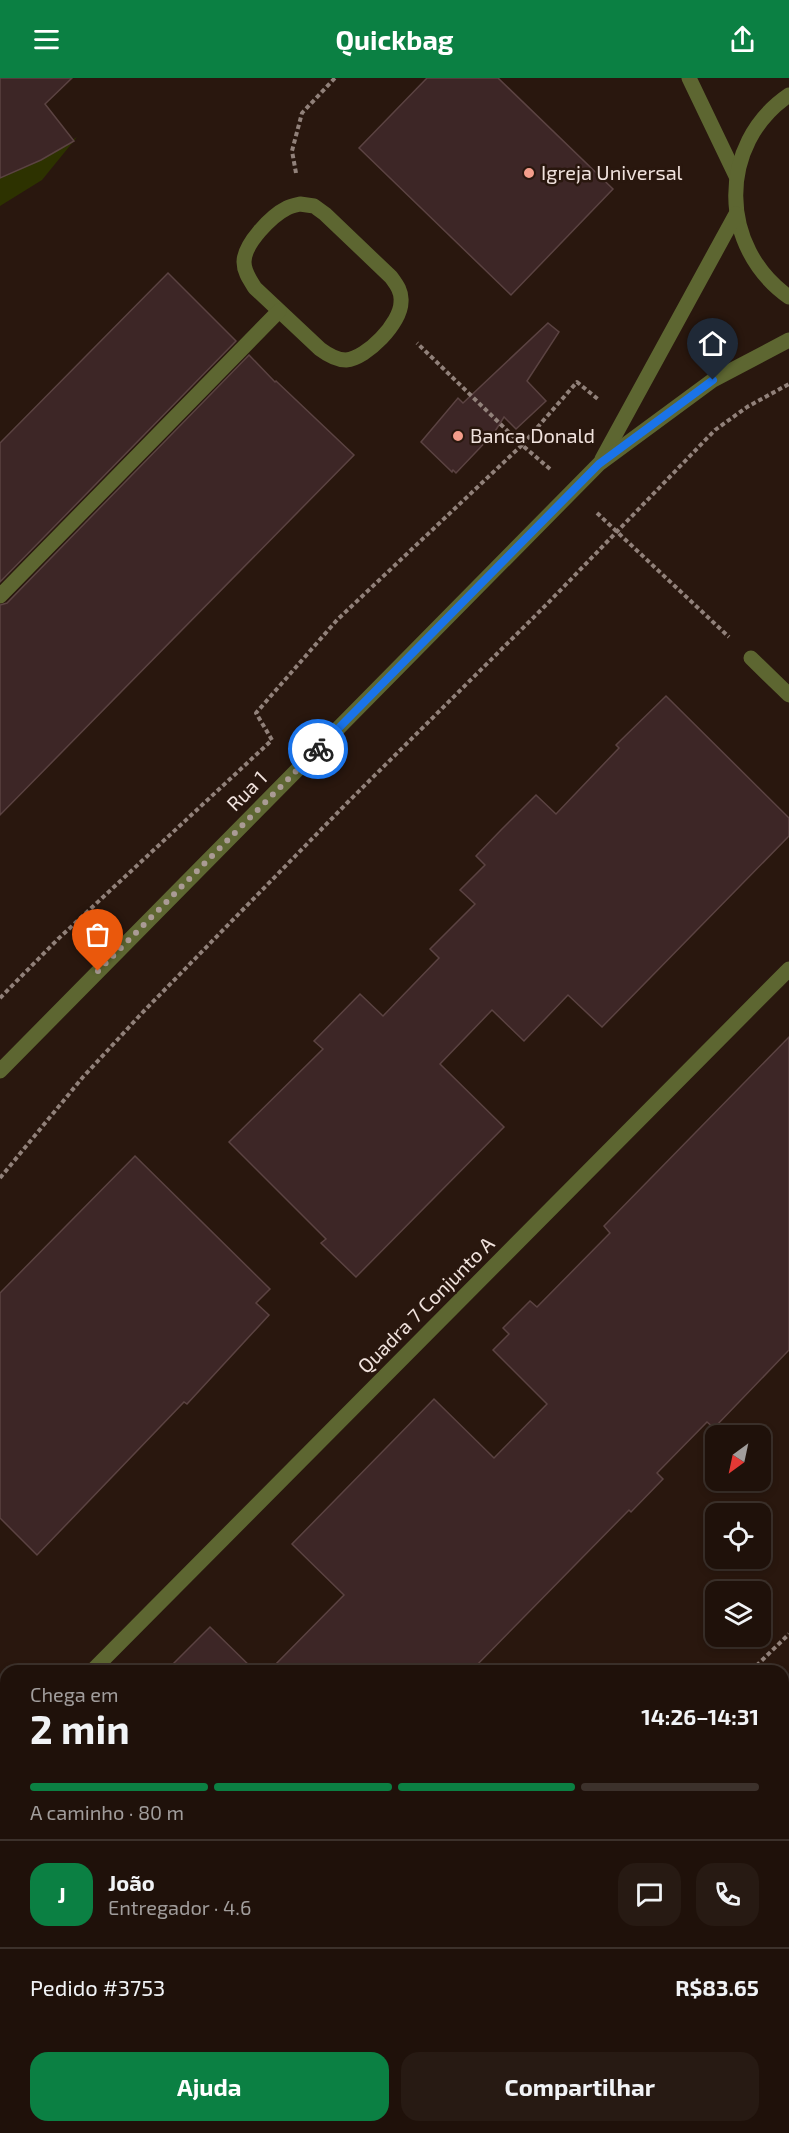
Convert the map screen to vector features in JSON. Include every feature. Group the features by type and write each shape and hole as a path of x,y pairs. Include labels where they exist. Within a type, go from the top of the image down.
{"street":[{"path":"689,78 736,176"},
{"path":"789,95 773,106 749,138 736,176 736,214 748,253 772,285 789,297"},
{"path":"300,204 314,206 325,214 391,277 399,288 402,301 399,315 370,349 358,357 345,360 332,357 320,350 255,288 247,276 244,263 246,250 254,238 276,215 300,204"},
{"path":"599,464 736,214"},
{"path":"0,596 279,311"},
{"path":"599,464 713,380 789,340"},
{"name":"Rua 1","path":"0,1071 599,464"},
{"path":"751,658 789,695"},
{"name":"Quadra 7 Conjunto A","path":"98,1665 789,969"}],"path":[{"path":"300,204 292,152 302,113 335,78"},
{"path":"0,998 58,939 272,740 256,713 337,620 522,445 395,321"},
{"path":"0,1178 83,1077 142,1012 548,603 715,430 747,407 789,384"},
{"path":"758,1665 789,1634"}],"green space":[{"path":"77,137 42,180 0,206 0,176 29,166"}],"building":[{"path":"0,78 72,78 45,104 74,141 41,160 0,178"},
{"path":"427,78 498,78 613,189 511,295 359,148"},
{"path":"168,273 236,341 0,582 0,443"},
{"path":"548,323 559,332 527,381 546,401 516,429 504,417 494,433 456,473 453,470 452,472 421,442 458,398 463,403"},
{"path":"249,355 354,455 0,815 0,605 7,603"},
{"path":"666,696 789,818 789,836 602,1027 568,995 524,1041 492,1010 440,1064 504,1127 356,1277 321,1243 326,1239 229,1142 323,1049 314,1041 360,994 383,1016 439,958 430,949 475,904 460,890 485,865 476,856 501,830 536,795 556,814 619,748 616,745"},
{"path":"789,1037 789,1350 717,1425 710,1425 707,1422 657,1473 663,1479 631,1512 629,1510 477,1665 275,1665 344,1595 292,1544 434,1399 494,1458 547,1404 493,1350 509,1334 503,1328 530,1301 537,1307 610,1233 604,1226"},
{"path":"135,1156 270,1289 256,1303 269,1315 187,1404 184,1402 37,1555 0,1518 0,1293"},
{"path":"210,1627 249,1665 172,1665"}],"way so far":[{"path":"98,971 318,749"}],"place":[{"name":"Igreja Universal","path":"529,173"},
{"name":"Banca Donald","path":"458,436"}],"route":[{"path":"318,749 599,464 713,380"}]}
